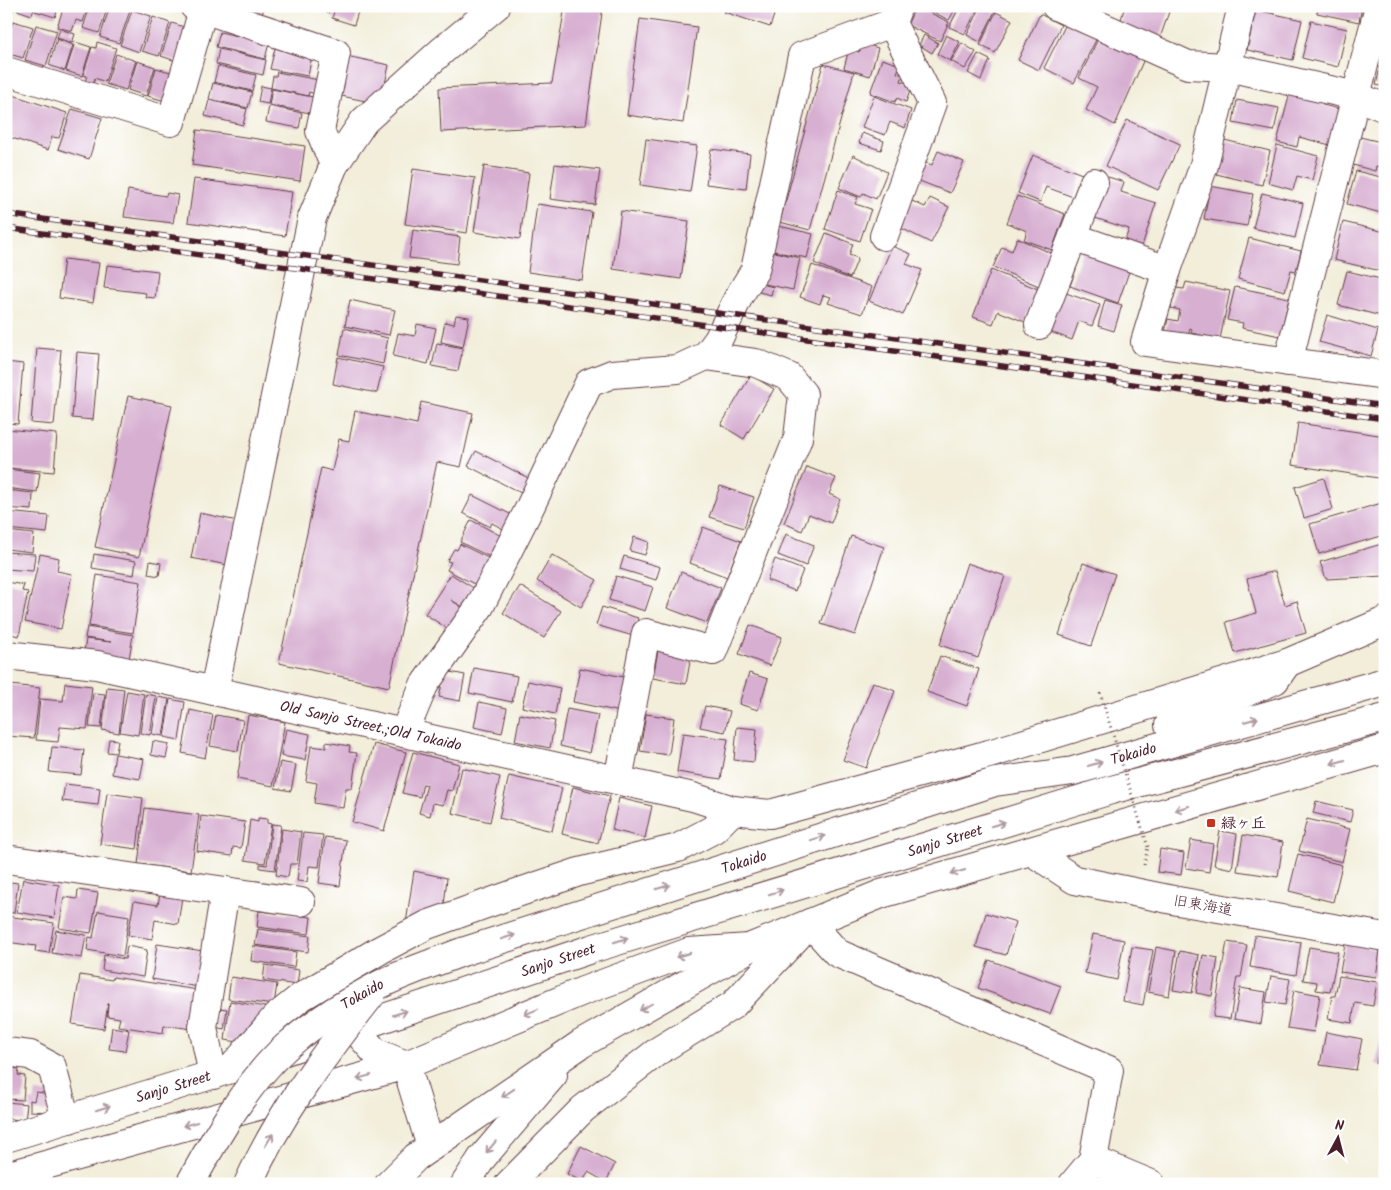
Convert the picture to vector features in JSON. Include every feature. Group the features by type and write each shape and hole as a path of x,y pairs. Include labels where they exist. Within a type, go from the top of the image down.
{"main road":[{"path":"214,691 312,218 334,165 364,121 443,50 496,6"},
{"path":"1056,6 1188,65 1228,67 1356,96 1385,108"},
{"path":"1242,6 1204,165 1167,270 1145,342 1385,375"},
{"path":"1288,362 1379,6"},
{"path":"6,71 171,122 200,7 336,53 320,131 334,165"},
{"path":"404,733 424,685 480,606 530,508 589,383 612,374 678,369 706,356 718,340 739,296 755,270 802,56 895,14 932,103 884,236"},
{"path":"1040,325 1094,182"},
{"path":"1073,237 1167,270"},
{"path":"618,780 646,634 713,652 798,438 803,394 789,377 756,363 706,356"},
{"path":"225,891 203,1027 222,1072 275,1018 301,997 435,922 579,872 678,848 714,829 733,810 770,814 989,754 1287,663 1385,621"},
{"name":"Old Sanjo Street.;Old Tokaido","path":"6,655 97,664 693,797 733,810"},
{"path":"1170,725 1275,680 1287,663"},
{"path":"996,782 1070,753 1385,663"},
{"name":"Tokaido","path":"190,1184 210,1149 253,1084 285,1048 327,1015 378,985 462,952 996,782 1073,771 1385,682"},
{"name":"Sanjo Street","path":"1112,790 1197,754 1385,699"},
{"name":"Sanjo Street","path":"6,1138 222,1072 591,949 1112,790 1385,718"},
{"path":"389,1184 416,1156 580,1044 749,948 881,894 1385,749"},
{"name":"旧東海道","path":"1030,851 1075,880 1178,901 1385,937"},
{"path":"6,859 301,902"},
{"path":"810,923 836,953 1109,1070 1094,1160 1073,1184"},
{"path":"509,1184 583,1109 658,1051 733,1005 810,923"},
{"path":"6,1176 406,1065 583,991 689,952 749,948"},
{"path":"248,1184 263,1149 307,1078 378,985"},
{"path":"354,1028 375,1052 406,1065"},
{"path":"465,1184 482,1158 580,1044"},
{"path":"6,1052 30,1055 52,1067 65,1116 69,1119"},
{"path":"406,1065 431,1146"},
{"path":"1094,1160 1150,1184"}],"path":[{"path":"1100,693 1148,846"}],"building":[{"path":"18,6 35,6 32,15 17,10"},
{"path":"36,6 59,6 55,17 35,11"},
{"path":"64,6 88,6 83,22 76,20 72,31 57,27"},
{"path":"90,6 108,6 99,33 83,28"},
{"path":"110,6 131,7 119,43 100,37"},
{"path":"237,6 265,6 262,14"},
{"path":"308,6 331,6 329,13"},
{"path":"336,6 366,6 365,9 359,8 354,25 332,18"},
{"path":"565,6 603,6 586,125 441,132 439,88 552,83"},
{"path":"726,6 777,6 770,27 724,12"},
{"path":"916,6 949,22 940,41 907,25"},
{"path":"934,6 957,6 949,20 931,11"},
{"path":"960,6 979,6 965,34 949,27"},
{"path":"981,6 989,6 996,9 980,42 967,35"},
{"path":"1125,6 1171,6 1160,38 1119,26"},
{"path":"1318,6 1362,6 1359,22 1317,13"},
{"path":"6,7 13,9 9,21 6,20"},
{"path":"132,10 151,16 139,52 120,45"},
{"path":"1256,10 1302,20 1293,60 1247,50"},
{"path":"996,12 1012,20 995,53 980,45"},
{"path":"1040,14 1061,25 1039,70 1018,60"},
{"path":"153,17 170,23 159,56 142,51"},
{"path":"640,19 697,27 683,123 627,115"},
{"path":"13,21 33,27 23,58 6,53 6,41"},
{"path":"1311,21 1347,29 1338,67 1302,58"},
{"path":"1067,22 1098,36 1074,83 1044,68"},
{"path":"172,23 187,28 176,61 161,56"},
{"path":"36,25 57,31 46,66 25,60"},
{"path":"60,29 75,34 72,43 57,38"},
{"path":"220,32 269,43 265,59 216,47"},
{"path":"924,35 938,43 932,53 919,45"},
{"path":"946,35 960,42 950,61 937,54"},
{"path":"1099,37 1144,59 1115,125 1086,110 1097,87 1079,78"},
{"path":"57,39 73,45 65,71 49,65"},
{"path":"75,42 91,47 82,76 66,71"},
{"path":"97,42 116,48 105,82 95,78 93,84 85,81 87,76 83,75 92,47 96,48"},
{"path":"862,43 878,48 870,76 844,68 849,49 859,52"},
{"path":"962,43 976,52 965,69 951,61"},
{"path":"275,48 312,55 308,76 270,69"},
{"path":"219,49 266,60 263,75 216,64"},
{"path":"1385,52 1385,87 1376,85"},
{"path":"116,54 136,61 126,90 106,84"},
{"path":"978,54 990,60 981,80 968,73"},
{"path":"346,56 389,65 384,89 370,102 337,95"},
{"path":"882,59 900,65 897,73 903,75 901,81 912,85 906,102 897,98 895,102 870,93"},
{"path":"137,61 155,67 146,96 128,90"},
{"path":"823,64 854,72 810,230 780,222"},
{"path":"218,66 256,75 252,91 214,82"},
{"path":"156,68 174,73 165,101 148,96"},
{"path":"277,72 319,80 316,94 309,92 308,96 271,88 273,76 276,76"},
{"path":"213,83 252,92 248,108 209,99"},
{"path":"261,86 271,88 268,104 258,102"},
{"path":"272,89 313,97 310,113 269,105"},
{"path":"1291,89 1325,98 1323,105 1343,110 1334,146 1299,137 1297,147 1277,142"},
{"path":"7,93 67,113 59,138 52,137 48,150 6,136"},
{"path":"874,96 911,110 905,128 890,122 885,135 862,127"},
{"path":"209,100 247,109 243,125 205,116"},
{"path":"1237,100 1279,108 1274,131 1233,123"},
{"path":"269,106 302,113 299,128 266,122"},
{"path":"72,109 102,118 89,159 58,149"},
{"path":"1127,120 1180,144 1158,190 1106,166"},
{"path":"197,130 305,146 300,181 192,165"},
{"path":"862,133 884,141 881,150 859,143"},
{"path":"1360,137 1385,143 1385,168 1376,166 1375,171 1353,165"},
{"path":"646,139 697,146 690,192 640,185"},
{"path":"1220,139 1270,151 1262,185 1212,173"},
{"path":"1277,145 1318,156 1312,180 1297,176 1293,190 1268,183"},
{"path":"711,149 750,154 746,189 706,184"},
{"path":"938,151 964,162 950,193 917,180 924,162 932,165"},
{"path":"853,155 887,172 876,199 863,193 861,197 839,188"},
{"path":"1033,155 1082,174 1073,197 1046,187 1040,202 1018,193"},
{"path":"555,164 600,170 595,205 550,199"},
{"path":"484,166 529,173 520,239 474,232"},
{"path":"413,169 475,178 467,233 405,224"},
{"path":"1356,171 1385,178 1385,214 1347,204"},
{"path":"1102,175 1124,182 1121,192 1156,203 1142,246 1125,240 1129,229 1089,216"},
{"path":"194,179 292,192 285,236 188,222"},
{"path":"1210,186 1253,194 1247,226 1204,219"},
{"path":"128,190 166,196 167,193 178,195 173,223 124,217"},
{"path":"838,190 858,197 855,204 871,209 860,241 825,229"},
{"path":"1262,193 1303,203 1295,238 1253,228"},
{"path":"1017,196 1065,214 1052,250 1024,240 1027,231 1007,223"},
{"path":"930,198 949,207 931,243 899,227 912,201 925,207"},
{"path":"537,204 592,212 582,280 528,272"},
{"path":"621,211 689,221 681,279 613,269"},
{"path":"1343,222 1385,232 1385,272 1334,260"},
{"path":"779,226 813,234 807,258 773,251"},
{"path":"413,230 460,237 457,264 409,258"},
{"path":"826,233 853,244 849,255 858,258 850,278 814,263"},
{"path":"1017,238 1053,254 1039,286 993,267 1002,247 1012,251"},
{"path":"1249,238 1301,251 1296,271 1291,270 1285,291 1238,279"},
{"path":"892,246 911,254 906,264 922,270 903,315 869,301"},
{"path":"1083,249 1131,266 1118,303 1070,286"},
{"path":"767,250 800,258 793,290 760,283"},
{"path":"64,259 99,263 93,303 59,298"},
{"path":"107,265 158,271 155,298 145,297 146,293 104,288"},
{"path":"812,265 872,287 862,314 828,303 831,297 823,295 820,304 800,297"},
{"path":"991,270 1038,289 1025,322 998,311 993,324 973,317"},
{"path":"1347,271 1385,280 1385,317 1338,305"},
{"path":"754,282 773,287 771,295 751,290"},
{"path":"1186,282 1230,291 1220,339 1191,333 1192,329 1190,328 1188,336 1165,332 1168,319 1178,321 1180,310 1171,308 1176,288 1184,289"},
{"path":"1235,287 1289,298 1280,336 1242,328 1243,323 1227,320"},
{"path":"1063,292 1100,305 1092,326 1079,321 1072,340 1048,331"},
{"path":"350,300 395,310 389,335 345,326"},
{"path":"1105,300 1122,305 1114,331 1098,326"},
{"path":"456,315 469,317 463,347 441,342 445,322 454,324"},
{"path":"1327,315 1378,330 1371,356 1319,342"},
{"path":"417,324 436,328 428,364 393,356 398,333 415,336"},
{"path":"344,328 388,338 383,364 339,355"},
{"path":"1385,336 1385,358 1379,356"},
{"path":"437,343 463,348 458,371 432,366"},
{"path":"37,348 61,350 54,425 31,423"},
{"path":"77,352 99,354 93,420 72,418"},
{"path":"338,357 383,367 377,393 333,384"},
{"path":"6,362 23,364 18,424 6,423"},
{"path":"751,375 774,389 744,439 721,425"},
{"path":"128,396 172,405 139,557 95,547"},
{"path":"421,402 473,413 461,467 437,462 389,687 279,663 321,468 332,471 339,439 349,441 355,411 417,424"},
{"path":"1298,423 1385,436 1385,479 1292,465"},
{"path":"6,429 57,434 54,472 6,468"},
{"path":"476,451 534,481 527,496 468,466"},
{"path":"807,467 836,478 829,494 840,499 831,523 809,514 802,531 784,523"},
{"path":"6,469 40,473 37,492 6,488"},
{"path":"1324,478 1333,509 1304,518 1295,487"},
{"path":"720,486 754,497 744,528 709,517"},
{"path":"6,490 33,493 32,510 6,508"},
{"path":"472,495 518,518 511,533 492,523 490,527 463,513"},
{"path":"1385,502 1385,535 1319,554 1310,524"},
{"path":"6,512 49,516 47,533 6,529"},
{"path":"200,513 242,522 233,566 191,558"},
{"path":"471,520 509,540 498,561 460,542"},
{"path":"703,527 741,541 727,577 690,563"},
{"path":"6,531 34,534 32,552 6,549"},
{"path":"786,534 814,545 806,566 778,555"},
{"path":"851,536 884,547 855,635 821,624"},
{"path":"634,537 649,542 645,555 630,551"},
{"path":"1385,543 1385,576 1326,579 1320,562"},
{"path":"460,544 498,563 484,589 447,570 451,562 447,561 454,549 457,550"},
{"path":"6,552 35,554 33,571 6,569"},
{"path":"40,554 59,558 57,571 72,574 61,629 25,622"},
{"path":"94,554 136,561 134,575 92,568"},
{"path":"552,555 597,580 581,607 537,581"},
{"path":"624,556 660,567 656,580 620,569"},
{"path":"775,559 803,570 795,591 767,580"},
{"path":"150,561 161,563 159,576 148,574"},
{"path":"967,563 1005,576 978,658 940,645"},
{"path":"1083,563 1115,574 1091,646 1059,635"},
{"path":"1275,571 1285,605 1297,601 1306,633 1235,653 1226,622 1256,613 1247,579"},
{"path":"681,572 721,588 707,623 667,608"},
{"path":"451,574 480,592 468,610 451,600 465,609 451,631 425,614"},
{"path":"97,575 141,582 133,633 89,626"},
{"path":"616,576 653,587 645,611 609,600"},
{"path":"6,582 24,585 22,591 28,592 19,636 6,633"},
{"path":"520,586 561,611 544,638 503,613"},
{"path":"602,607 638,618 633,636 596,625"},
{"path":"750,625 782,637 770,666 739,654"},
{"path":"87,627 133,635 129,659 84,652 86,639 111,642 85,638"},
{"path":"658,650 691,656 686,684 653,678"},
{"path":"940,656 979,669 967,706 927,692"},
{"path":"474,668 517,676 512,702 469,693"},
{"path":"580,668 628,678 621,712 573,702"},
{"path":"445,671 465,675 460,701 439,697"},
{"path":"6,673 9,673 8,688 6,688"},
{"path":"749,673 768,679 758,710 739,704"},
{"path":"528,681 560,688 555,714 522,707"},
{"path":"873,682 895,691 866,768 843,760"},
{"path":"65,683 92,686 87,729 60,727 58,742 36,740 40,699 63,701"},
{"path":"10,685 40,688 34,738 6,736"},
{"path":"107,687 124,689 119,733 102,730"},
{"path":"127,691 144,694 138,735 120,732"},
{"path":"93,693 105,694 101,728 89,727"},
{"path":"146,694 156,696 150,735 140,733"},
{"path":"158,697 169,699 163,736 152,734"},
{"path":"170,699 185,702 179,740 164,737"},
{"path":"479,702 507,708 502,733 474,727"},
{"path":"705,706 730,711 725,732 700,727"},
{"path":"567,709 598,715 590,753 560,746"},
{"path":"190,710 213,715 205,758 182,753"},
{"path":"520,714 555,721 550,748 515,741"},
{"path":"646,714 674,718 669,755 640,751"},
{"path":"216,715 243,720 238,751 210,746"},
{"path":"248,715 285,722 273,786 237,779"},
{"path":"737,727 757,729 754,762 734,760"},
{"path":"286,729 310,734 305,760 281,756"},
{"path":"683,733 728,739 721,779 677,772"},
{"path":"109,739 118,740 116,753 107,752"},
{"path":"153,741 169,744 166,758 151,755"},
{"path":"326,742 350,746 349,752 357,753 352,788 346,788 343,808 314,803 317,783 306,781 311,746 326,748"},
{"path":"374,744 406,752 384,831 352,822"},
{"path":"52,747 84,750 81,775 49,772"},
{"path":"413,752 459,764 452,791 447,790 443,805 433,803 430,816 419,813 427,785 423,784 420,797 402,793"},
{"path":"115,754 144,759 140,779 112,774"},
{"path":"280,762 296,765 291,791 275,788"},
{"path":"462,768 500,777 490,822 452,813"},
{"path":"509,776 562,788 552,831 499,818"},
{"path":"65,784 100,788 98,805 62,801"},
{"path":"573,787 610,796 598,843 562,834"},
{"path":"107,793 143,798 137,849 100,844"},
{"path":"619,798 652,806 645,838 612,830"},
{"path":"1316,801 1353,810 1350,822 1313,813"},
{"path":"145,808 199,815 191,871 138,864"},
{"path":"201,816 245,822 241,848 233,847 232,856 197,851"},
{"path":"258,818 267,819 267,823 271,824 265,863 245,860 250,820 258,822"},
{"path":"1307,819 1350,829 1342,862 1299,851"},
{"path":"272,824 281,825 275,870 260,868 260,864 267,865"},
{"path":"282,829 301,832 297,864 290,864 288,877 276,875"},
{"path":"1220,831 1237,834 1232,869 1214,865"},
{"path":"303,833 323,835 319,867 309,866 307,882 297,881"},
{"path":"1243,835 1283,842 1278,877 1237,871"},
{"path":"325,837 346,840 340,886 319,883"},
{"path":"1191,840 1213,844 1209,872 1186,868"},
{"path":"1160,849 1184,853 1181,875 1157,872"},
{"path":"1298,854 1342,865 1333,902 1289,891"},
{"path":"414,871 447,878 443,915 406,923"},
{"path":"23,879 59,885 54,918 17,912"},
{"path":"11,882 18,883 14,913 6,912"},
{"path":"78,890 98,893 91,933 59,928 64,897 77,899"},
{"path":"160,893 182,897 178,924 155,920 152,939 128,935 134,901 158,905"},
{"path":"98,911 129,916 123,956 87,950 89,937 93,938"},
{"path":"259,911 311,917 309,934 257,927"},
{"path":"986,913 1016,922 1006,955 976,947"},
{"path":"7,916 54,923 49,953 35,951 36,946 6,942"},
{"path":"258,929 310,936 308,952 255,945"},
{"path":"56,930 86,935 82,958 52,953"},
{"path":"1093,934 1124,940 1117,980 1085,973"},
{"path":"1255,935 1301,942 1296,975 1250,967"},
{"path":"1227,942 1247,945 1241,977 1237,977 1230,1019 1213,1017"},
{"path":"157,944 210,952 204,988 152,979"},
{"path":"1345,944 1380,950 1376,977 1340,972"},
{"path":"127,946 147,950 143,977 102,970 104,955 125,959"},
{"path":"253,946 296,952 294,967 251,961"},
{"path":"1132,947 1153,950 1143,1005 1123,1001"},
{"path":"1156,947 1176,951 1169,996 1148,992"},
{"path":"1309,947 1338,952 1330,992 1316,990 1317,982 1303,980"},
{"path":"1180,951 1199,955 1192,993 1173,990"},
{"path":"1203,955 1218,958 1212,996 1196,993"},
{"path":"989,960 1061,986 1050,1014 978,988"},
{"path":"265,965 299,970 297,985 263,980"},
{"path":"80,975 112,980 113,977 198,990 192,1029 164,1025 163,1033 118,1026 120,1018 107,1016 108,1003 104,1029 72,1024"},
{"path":"1271,976 1290,979 1285,1005 1266,1002"},
{"path":"1339,976 1377,982 1373,1006 1355,1003 1352,1023 1328,1019 1332,996 1335,996"},
{"path":"231,977 277,984 274,1005 228,999"},
{"path":"1240,988 1266,992 1261,1024 1234,1019"},
{"path":"1294,990 1320,995 1314,1032 1287,1028"},
{"path":"230,1001 265,1007 263,1023 244,1038 239,1038 239,1042 225,1040"},
{"path":"218,1008 227,1009 224,1029 215,1027"},
{"path":"112,1027 129,1030 125,1051 109,1049"},
{"path":"1382,1030 1385,1031 1385,1066 1376,1064"},
{"path":"1326,1032 1362,1039 1356,1070 1320,1065"},
{"path":"7,1067 19,1069 18,1075 25,1076 23,1100 6,1099"},
{"path":"36,1092 51,1094 50,1112 30,1111 30,1100 34,1101"},
{"path":"7,1102 27,1104 25,1121 6,1118"},
{"path":"581,1146 615,1164 606,1182 588,1172 583,1182 567,1174"}],"railway":[{"path":"6,214 1385,406"},
{"path":"6,228 1385,419"}],"place":[{"name":"緑ヶ丘","path":"1211,823"}]}
